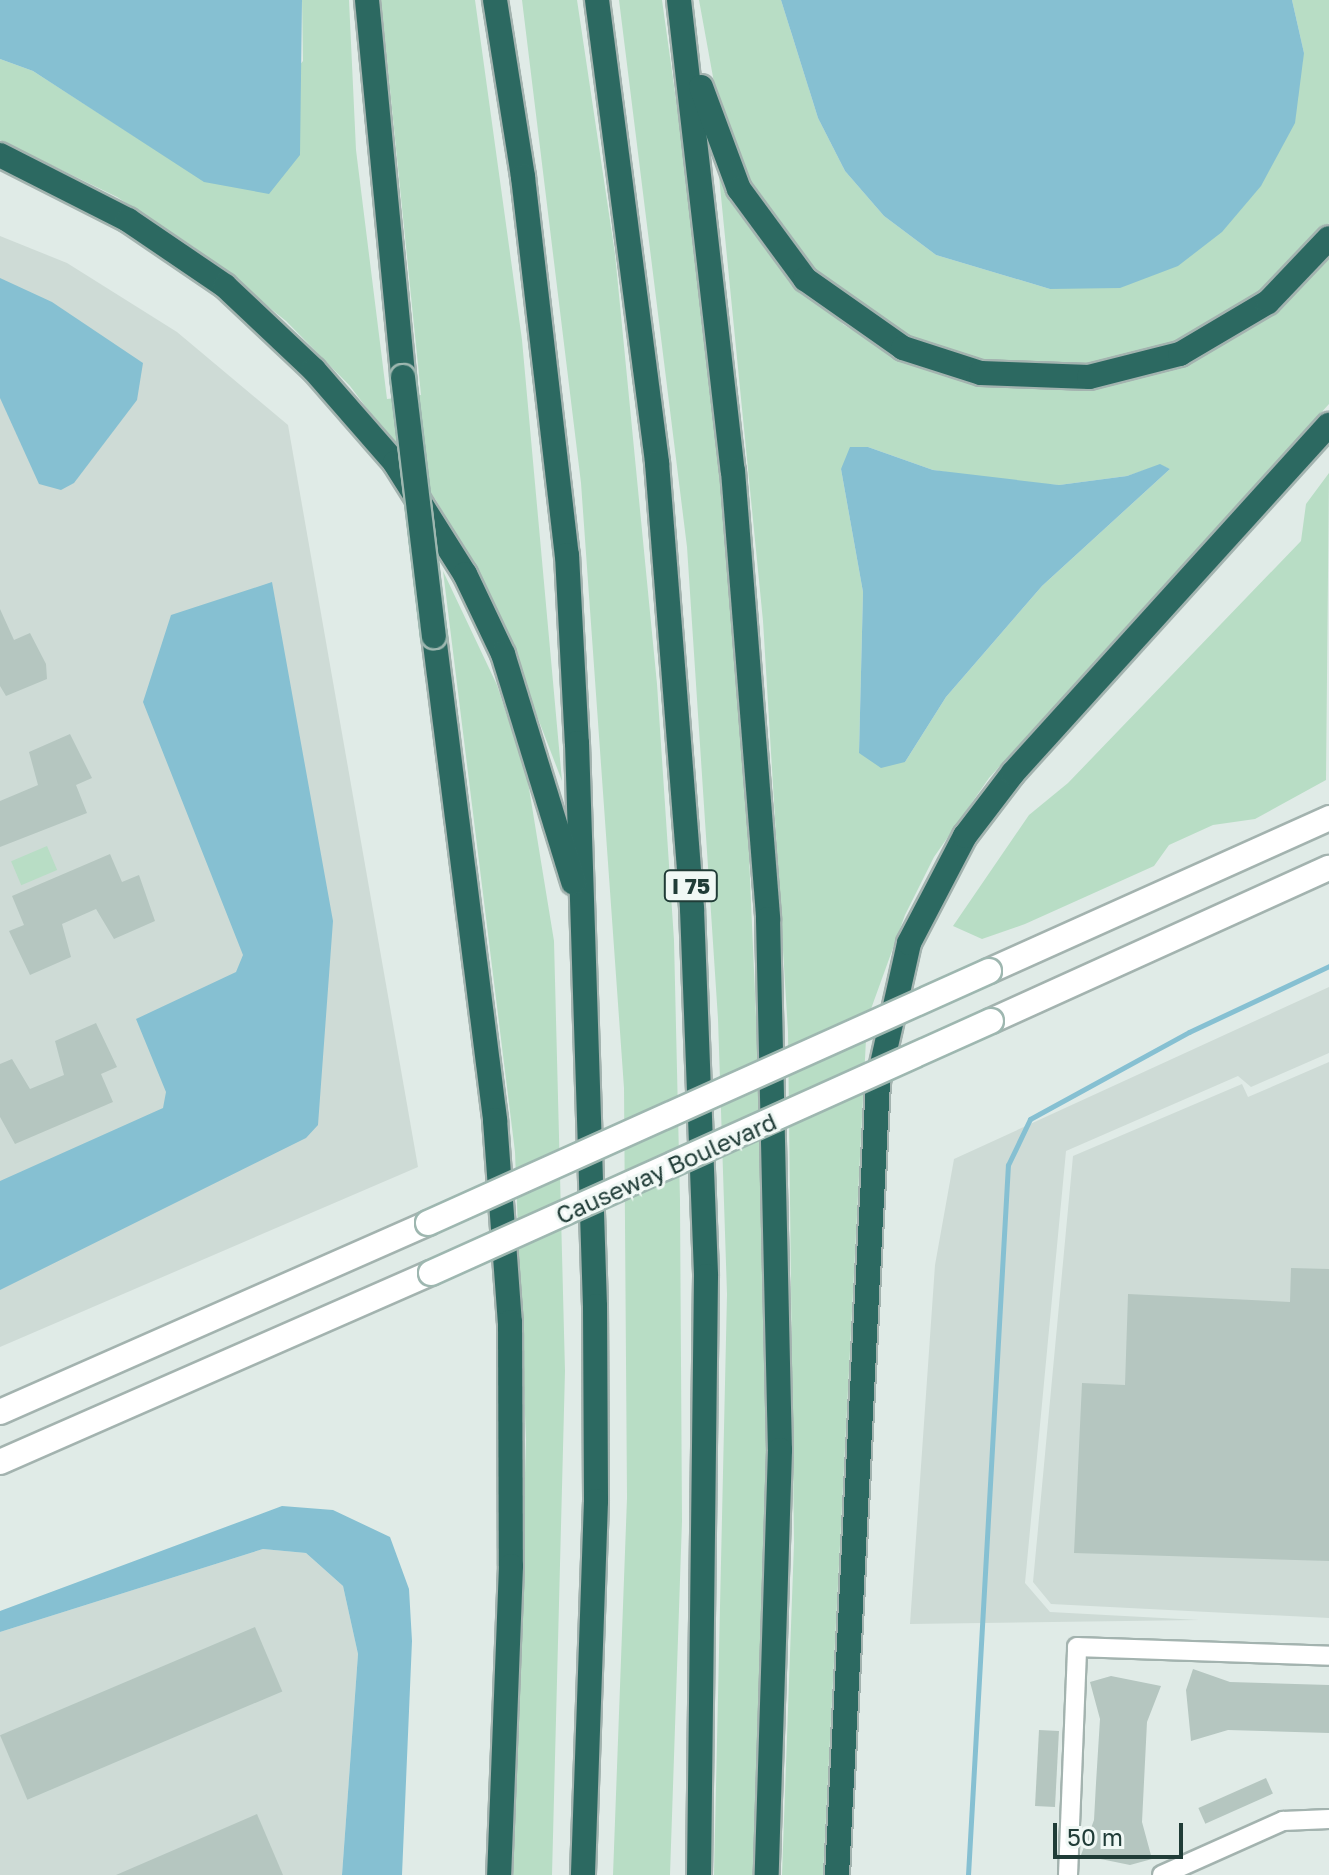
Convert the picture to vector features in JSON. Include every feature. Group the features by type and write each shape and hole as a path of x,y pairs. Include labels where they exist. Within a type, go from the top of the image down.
{"highway":[{"path":"367,0 403,377 495,1120 510,1322 511,1566 499,1875"},
{"path":"495,0 567,555 583,915 596,1486 583,1875"},
{"name":"I 75","path":"597,0 657,463 692,909 706,1276 699,1875"},
{"path":"679,0 733,471 768,919 780,1450 767,1875"},
{"path":"683,26 726,161 781,253 866,328 941,362 1055,380 1153,364 1209,341 1268,302 1329,238"},
{"path":"0,155 128,220 225,286 314,370 395,463 465,574 503,654 583,915"},
{"path":"837,1875 876,1107 885,1033 909,943 965,836 1013,773 1329,425"}],"main road":[{"name":"Causeway Boulevard","path":"0,1412 1329,818"},
{"name":"Causeway Boulevard","path":"0,1462 431,1273 1329,868"}],"street":[{"path":"1068,1875 1077,1647 1329,1656"},
{"path":"1162,1875 1283,1821 1329,1819"}],"shaded area":[{"path":"0,236 67,263 177,332 288,425 418,1167 0,1347"},
{"path":"1329,987 1329,1053 1251,1087 1238,1076 1066,1151 1025,1583 1050,1612 1199,1620 910,1624 935,1265 954,1159"},
{"path":"1329,1062 1329,1618 1051,1604 1033,1582 1073,1156 1242,1084 1248,1097"},
{"path":"263,1549 306,1553 343,1586 358,1654 342,1875 0,1875 0,1632"}],"green space":[{"path":"302,0 349,0 356,150 387,399 421,395 381,0 475,0 522,340 562,781 493,601 436,500 350,386 286,321 194,247 117,197 0,140 0,59 33,71 204,181 303,61"},
{"path":"522,0 577,0 615,254 657,684 674,940 680,1200 682,1521 670,1875 613,1875 627,1498 624,1088 581,483"},
{"path":"619,0 662,0 706,314 742,694 769,1317 766,1684 754,1875 714,1875 727,1294 718,1019 687,547"},
{"path":"699,0 781,0 818,118 845,171 884,216 936,255 1050,289 1304,53 1292,0 1329,0 1329,223 1268,290 1190,340 1099,367 992,366 913,342 806,268 743,178 719,110"},
{"path":"718,166 765,249 844,325 893,353 1016,386 1117,382 1167,368 1329,253 1329,404 989,778 934,857 905,915 867,1020 823,1875 782,1875 794,1543 788,1032 763,621","holes":["868,447 933,470 1002,481 1059,485 1127,476 1160,465 1170,469 1042,586 946,697 905,762 859,753 863,592 841,469"]},
{"path":"1329,473 1326,780 1255,819 1213,825 1169,845 1154,866 1025,924 982,939 953,926 1029,815 1068,783 1301,541 1306,504"},
{"path":"443,571 497,685 527,776 554,941 565,1371 552,1875 513,1875 526,1440 515,1152"},
{"path":"47,846 57,870 21,885 11,861"}],"water":[{"path":"0,0 302,0 300,155 269,194 204,182 33,71 0,59"},
{"path":"781,0 1292,0 1304,53 1295,123 1261,186 1222,232 1178,266 1120,288 1050,289 936,255 884,216 845,171 818,118"},
{"path":"0,278 52,302 143,363 137,400 74,483 61,490 39,484 0,398"},
{"path":"850,447 868,447 933,470 1059,485 1127,476 1160,464 1170,469 1042,586 946,697 905,762 881,768 859,753 863,592 841,469"},
{"path":"272,582 333,921 318,1125 306,1138 0,1290 0,1181 163,1108 166,1092 136,1019 236,972 243,955 143,702 171,615"},
{"path":"282,1506 333,1510 390,1537 409,1589 412,1641 402,1875 342,1875 358,1654 343,1586 306,1553 263,1549 0,1632 0,1611"}],"building":[{"path":"0,609 14,640 30,633 46,664 47,679 6,696 0,686"},
{"path":"70,734 92,778 76,785 87,813 0,847 0,801 38,785 29,752"},
{"path":"110,854 122,882 139,875 155,921 114,939 96,909 62,924 71,957 30,975 9,931 24,925 12,896"},
{"path":"96,1023 117,1067 101,1074 113,1102 15,1144 0,1117 0,1064 12,1059 30,1089 64,1075 55,1041"},
{"path":"1291,1268 1329,1269 1329,1561 1074,1553 1082,1383 1125,1385 1128,1294 1290,1302"},
{"path":"255,1627 282,1691 27,1800 0,1735"},
{"path":"1193,1669 1230,1682 1329,1685 1329,1733 1228,1730 1191,1741 1186,1690"},
{"path":"1111,1676 1161,1686 1147,1722 1142,1822 1152,1859 1130,1865 1081,1855 1094,1820 1100,1719 1090,1682"},
{"path":"1039,1730 1059,1731 1055,1807 1035,1806"},
{"path":"1266,1778 1273,1794 1205,1824 1198,1808"},
{"path":"257,1814 283,1875 116,1875"}],"waterway":[{"path":"968,1875 1008,1165 1030,1119 1189,1032 1329,966"}]}
